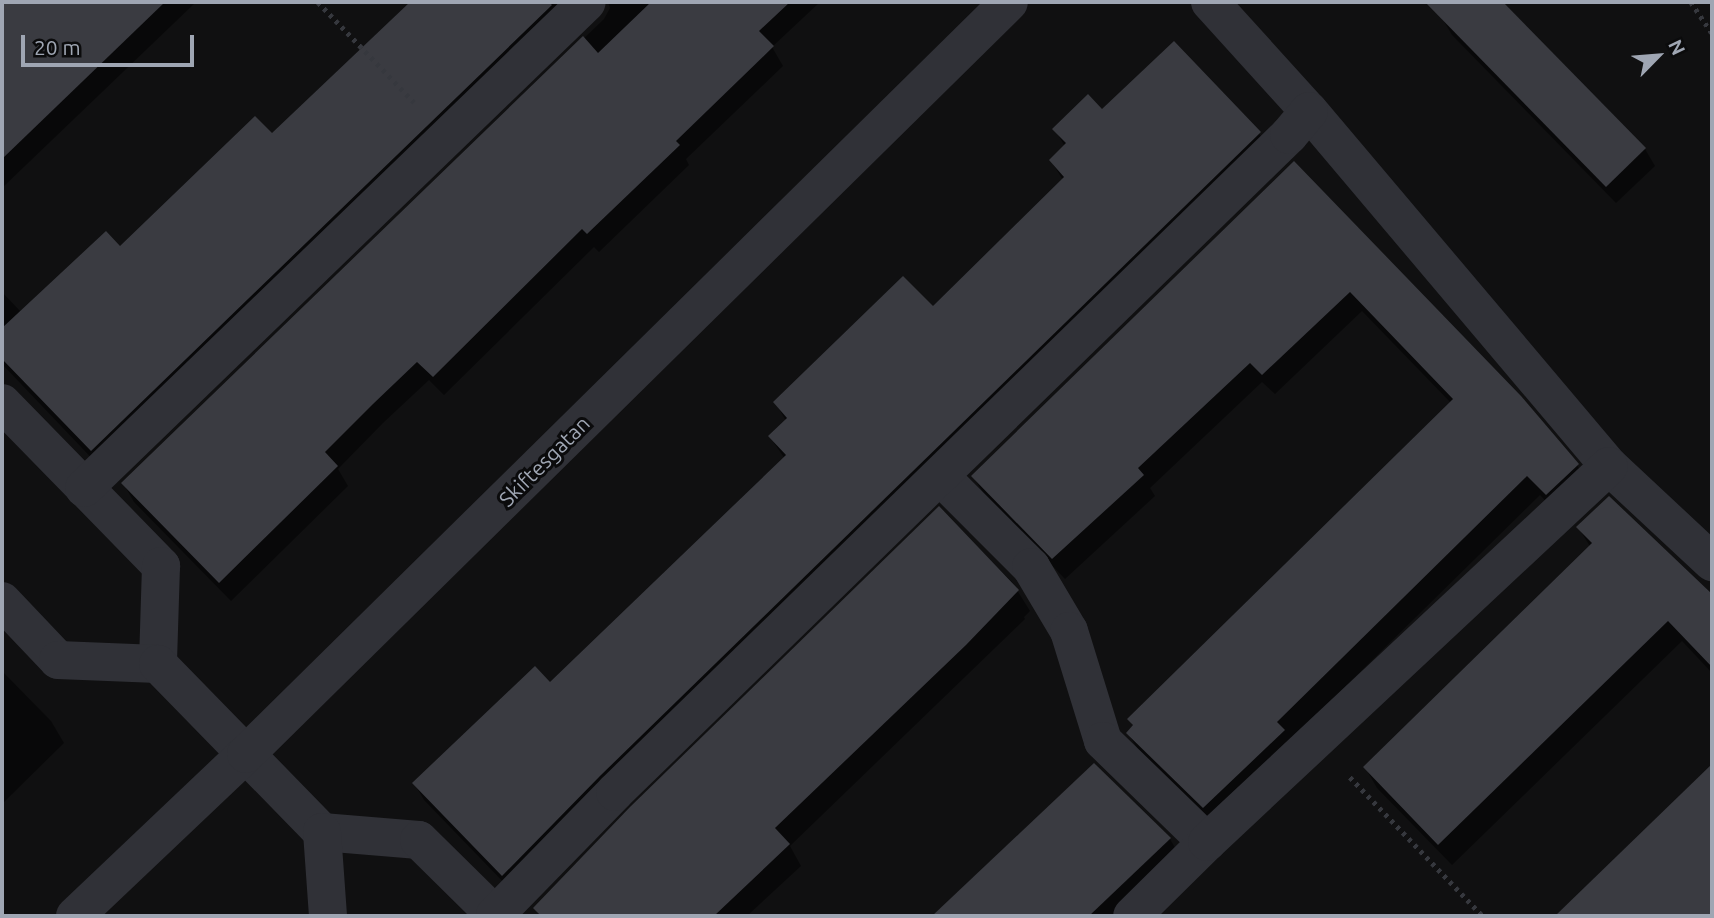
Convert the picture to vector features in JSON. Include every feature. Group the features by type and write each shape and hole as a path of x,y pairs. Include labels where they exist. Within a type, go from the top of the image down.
{"street":[{"path":"84,488 587,2"},
{"name":"Skiftesgatan","path":"75,916 246,754 1009,2"},
{"path":"1210,2 1309,111 1609,466 1712,562"},
{"path":"321,832 419,840 495,916 615,792 1289,135 1309,111"},
{"path":"2,404 161,566 158,664"},
{"path":"1132,916 1207,842 1609,466"},
{"path":"940,476 1031,567 1069,631 1103,741 1207,842"},
{"path":"2,601 58,660 158,664 321,832 328,916"}],"path":[{"path":"318,2 447,137"},
{"path":"1691,2 1712,33"},
{"path":"1315,741 1483,916"}],"building":[{"path":"2,2 165,2 2,159"},
{"path":"410,2 549,2 552,5 91,451 2,359 2,328 106,231 120,246 255,116 272,133"},
{"path":"651,2 790,2 759,31 774,46 676,141 680,145 587,234 582,229 433,377 417,362 325,452 338,466 219,583 121,483 583,36 598,53"},
{"path":"1425,2 1503,2 1646,148 1606,187"},
{"path":"1174,41 1261,132 600,776 502,876 412,783 535,666 550,682 786,455 768,436 787,418 773,402 903,276 933,306 1064,177 1049,160 1066,143 1052,129 1088,94 1102,109"},
{"path":"1294,161 1521,396 1579,464 1546,495 1527,476 1277,722 1285,730 1203,808 1126,733 1133,725 1127,719 1453,399 1350,292 1262,375 1250,363 1138,468 1144,475 1052,559 971,476"},
{"path":"1609,496 1712,594 1712,667 1668,621 1438,845 1363,767 1592,543 1576,527"},
{"path":"939,506 1019,590 966,645 775,828 790,844 714,916 541,916 533,908 630,807"},
{"path":"1094,763 1171,838 1089,916 932,916"},
{"path":"1712,764 1712,916 1555,916"}]}
